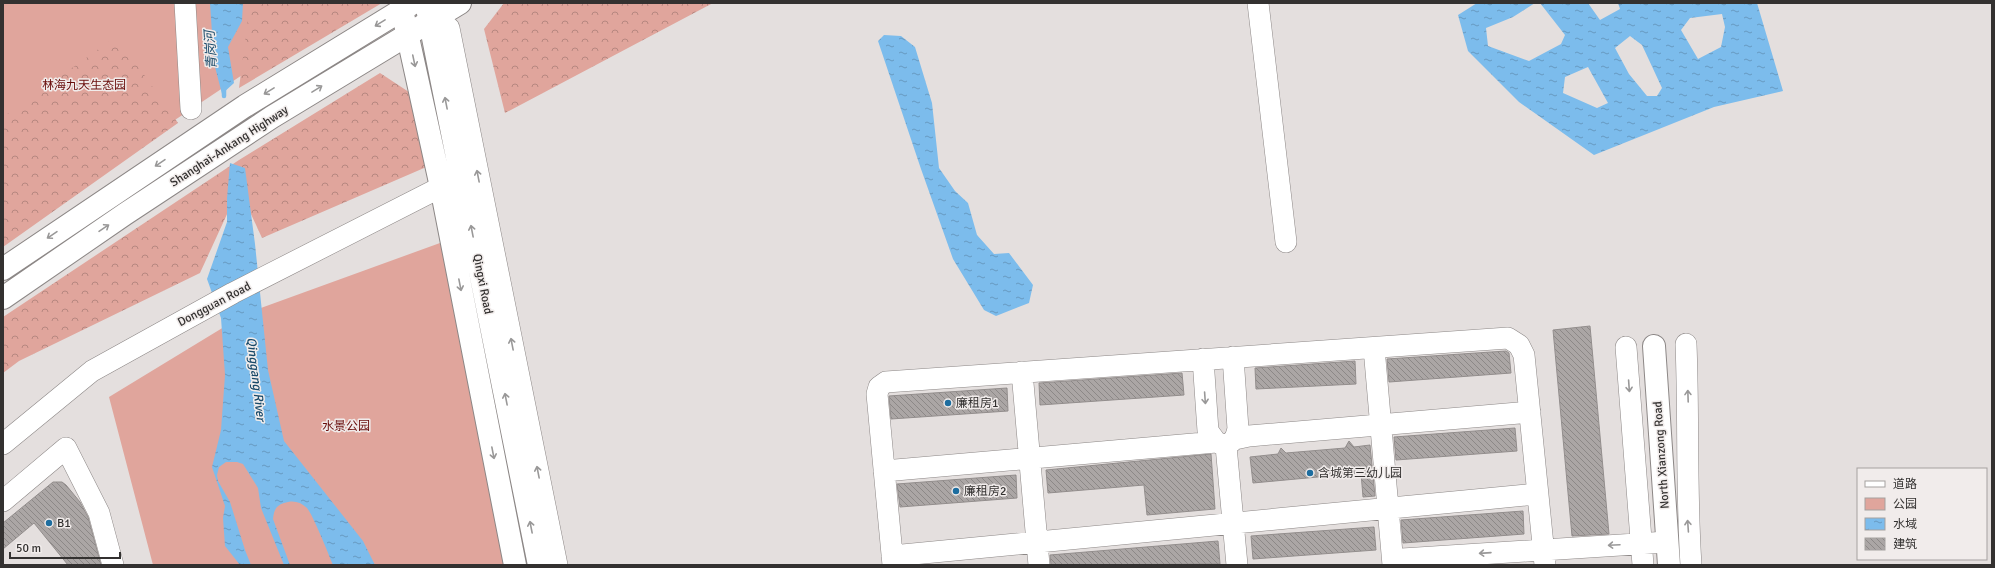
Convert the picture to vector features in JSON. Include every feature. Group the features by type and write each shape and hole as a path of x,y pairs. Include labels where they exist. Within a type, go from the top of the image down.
{"main road":[{"name":"Shanghai-Ankang Highway","path":"3,298 131,210 272,117 460,3"},
{"name":"Shanghai-Ankang Highway","path":"3,269 244,106 407,6"},
{"name":"Qingxi Road","path":"407,6 408,34 441,187 515,565"},
{"name":"Qingxi Road","path":"435,17 539,565"},
{"name":"North Xianzong Road","path":"1654,346 1669,565"}],"street":[{"path":"185,3 191,109"},
{"path":"1258,3 1286,242"},
{"path":"435,17 556,565"},
{"name":"Dongguan Road","path":"3,444 92,371 233,293 441,187"},
{"path":"1537,494 1037,542 892,560 876,394 879,387 886,382 1508,338 1519,345 1524,355 1544,557"},
{"path":"1686,344 1689,404 1687,511 1691,565"},
{"path":"1626,347 1643,565"},
{"path":"1374,348 1394,565"},
{"path":"1233,357 1238,429 1226,442 1237,565"},
{"path":"1203,359 1208,431 1226,442"},
{"path":"1022,372 1039,565"},
{"path":"884,471 1226,442 1249,436 1530,412"},
{"path":"3,501 66,448 99,513 113,565"},
{"path":"1394,565 1402,559 1544,557 1667,542"}],"green space":[{"name":"林海九天生态园","path":"3,3 350,3 3,235"},
{"path":"250,3 382,3 239,88"},
{"path":"504,3 713,3 505,113 484,29"},
{"path":"117,36 178,123 3,247 3,117"},
{"path":"380,73 415,96 431,165 262,238 239,188 200,273 19,361 3,373 3,317 239,160"},
{"name":"水景公园","path":"451,239 515,565 153,565 109,397 247,313"}],"water":[{"path":"210,3 243,3 242,21 228,47 234,83 222,94 214,63"},
{"path":"1477,3 1535,3 1513,17 1486,28 1488,46 1529,61 1561,44 1565,35 1540,3 1588,3 1600,20 1620,9 1618,3 1757,3 1783,91 1714,107 1594,155 1519,102 1468,51 1458,15","holes":["1722,14 1725,27 1721,47 1698,59 1681,30 1690,18","1630,36 1642,45 1662,88 1657,96 1647,96 1629,74 1615,48","1588,67 1608,103 1597,108 1563,93 1565,77"]},
{"path":"884,35 901,36 915,47 932,103 939,168 955,191 968,203 977,235 994,254 1009,253 1033,285 1029,303 996,316 984,310 953,259 878,41"},
{"name":"Qinggang River","path":"230,163 245,168 255,244 268,370 284,441 363,541 375,565 333,565 310,512 302,504 293,501 281,504 276,509 273,516 290,565 284,565 261,508 258,488 243,464 237,462 226,462 219,467 217,475 218,481 230,502 251,565 240,565 225,546 223,518 225,506 212,467 221,430 225,375 221,318 207,279 227,222 227,198"}],"building":[{"path":"1590,326 1609,534 1572,536 1553,330"},
{"path":"1506,351 1509,353 1511,373 1389,382 1387,359"},
{"path":"1355,361 1356,384 1256,389 1255,368"},
{"path":"1182,373 1184,395 1040,405 1039,383"},
{"name":"廉租房1","path":"1007,388 1008,411 891,419 889,396"},
{"path":"1515,428 1517,451 1396,460 1394,437"},
{"path":"1349,441 1354,447 1370,445 1375,496 1363,497 1361,473 1253,483 1250,457 1278,454 1281,448 1286,453 1345,448"},
{"path":"1211,454 1215,509 1147,515 1144,485 1048,493 1046,470"},
{"name":"廉租房2","path":"1016,475 1017,498 900,507 897,484"},
{"name":"B1","path":"53,482 62,482 80,502 88,517 101,565 68,565 34,523 3,549 3,523"},
{"path":"1523,511 1524,534 1403,543 1401,520"},
{"path":"1374,527 1376,550 1253,559 1251,536"},
{"path":"1218,541 1220,564 1051,565 1050,555"}],"waterway":[{"name":"青岗河","path":"224,87 224,96"}],"place":[{"name":"廉租房1","path":"948,403"},
{"name":"含城第三幼儿园","path":"1310,473"},
{"name":"廉租房2","path":"956,491"},
{"name":"B1","path":"49,523"}]}
